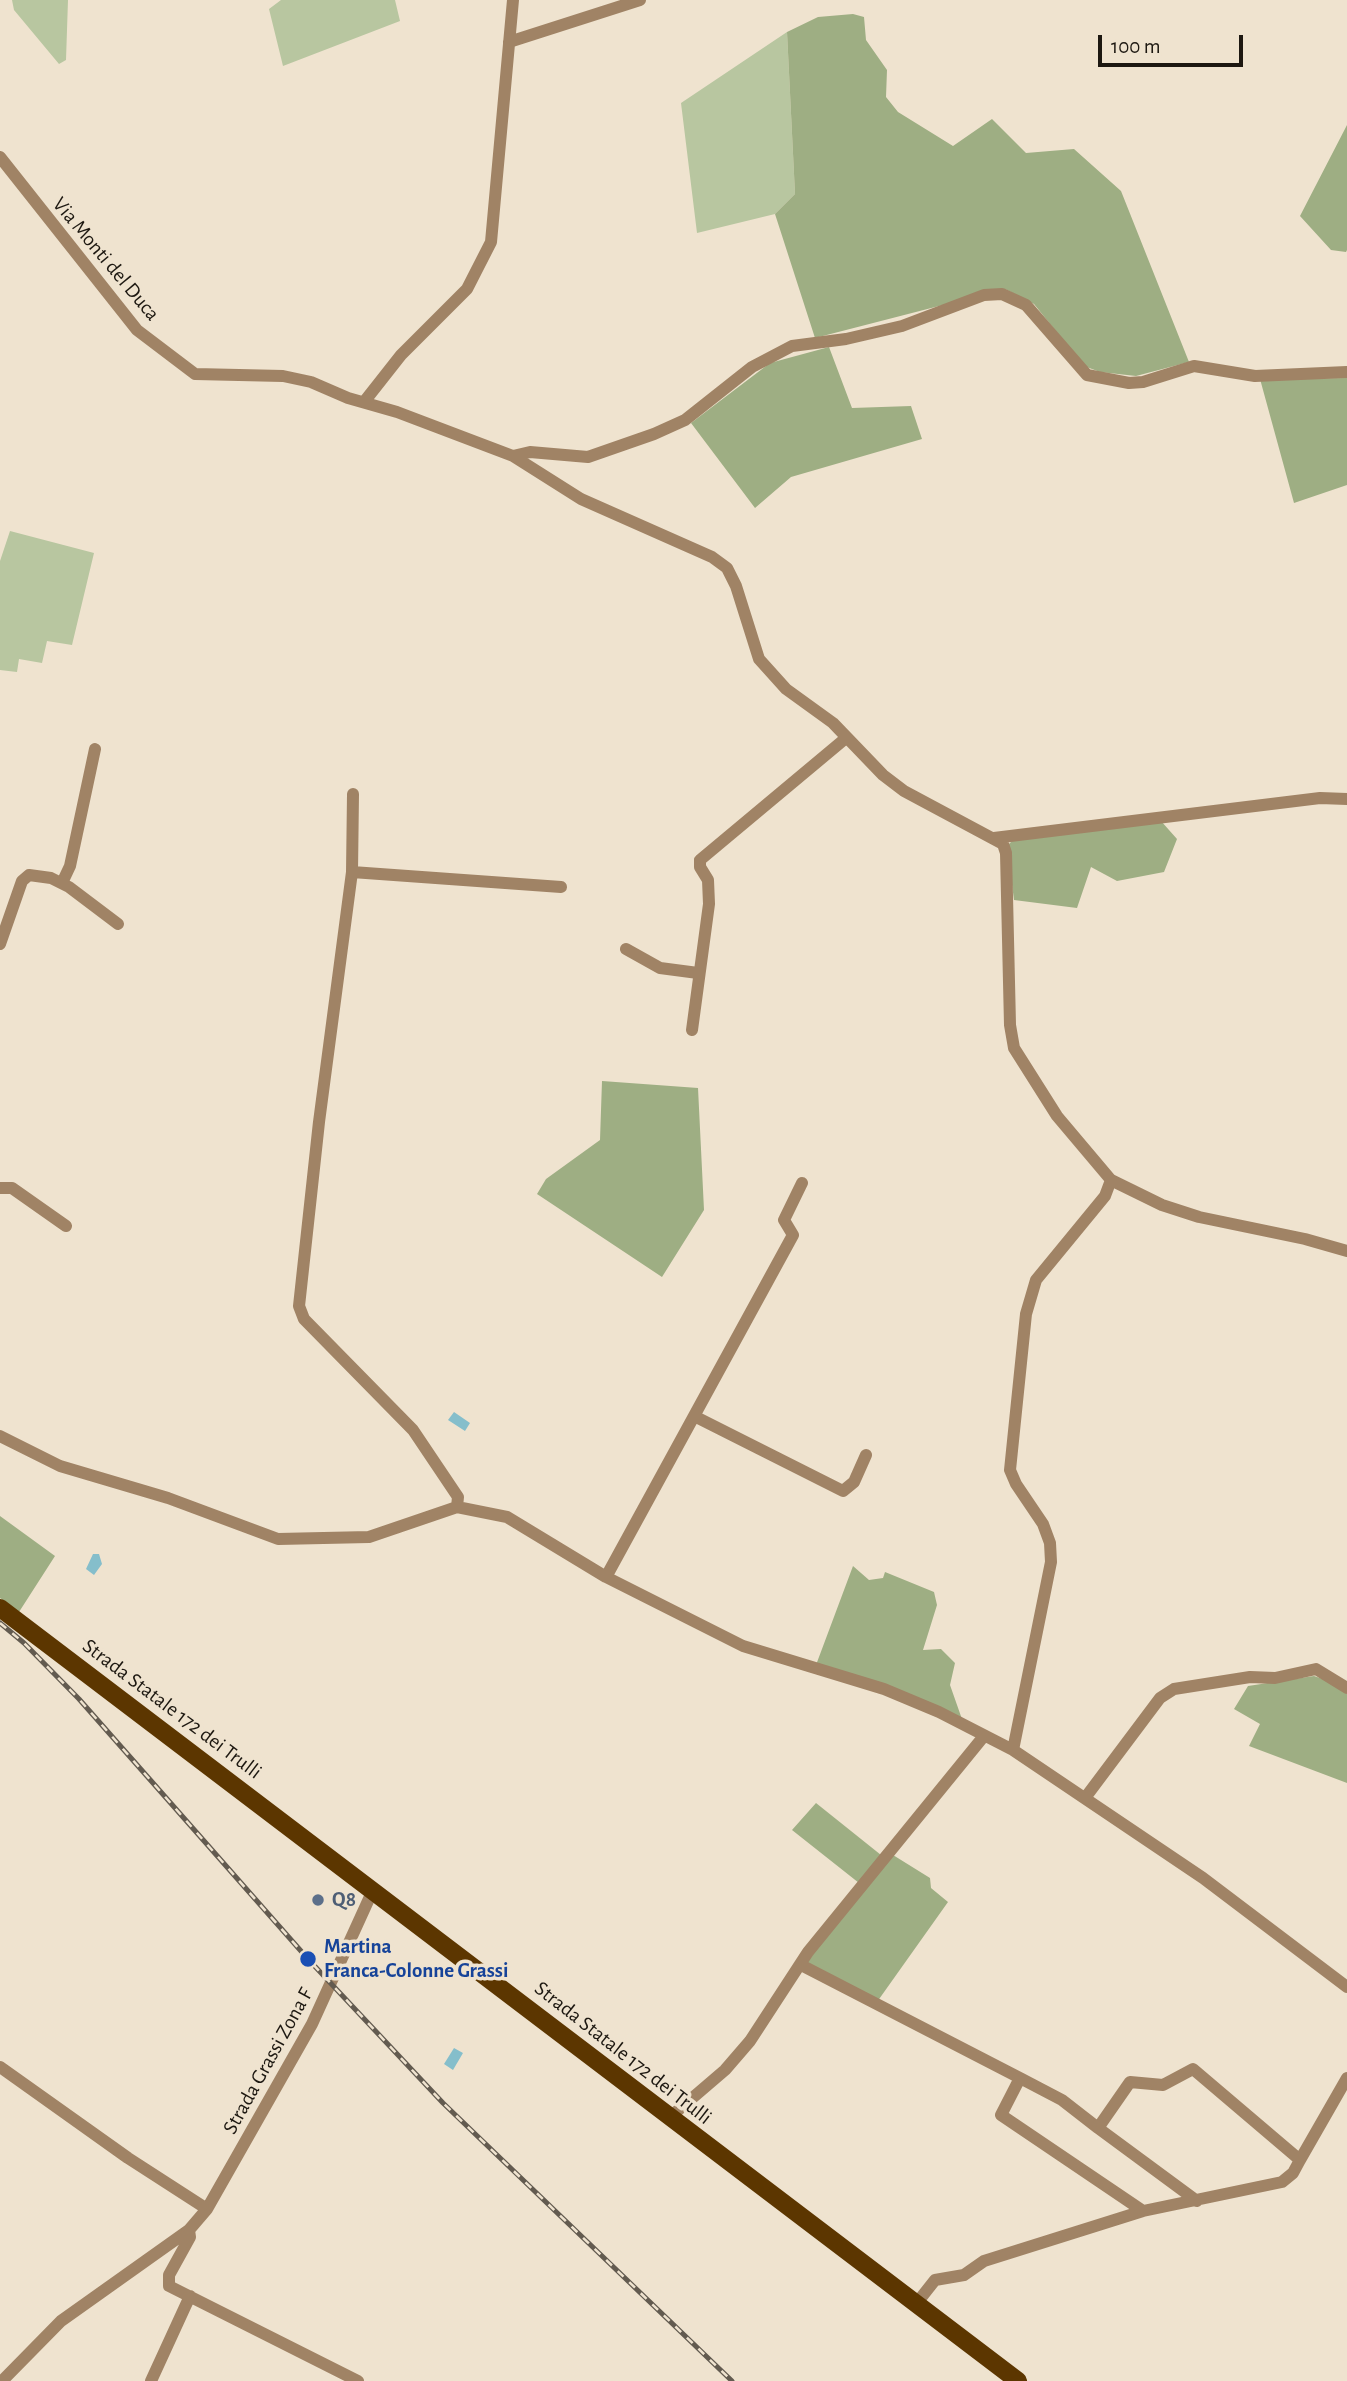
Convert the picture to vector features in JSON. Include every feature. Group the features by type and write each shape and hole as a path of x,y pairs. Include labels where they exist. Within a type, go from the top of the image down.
{"main road":[{"name":"Strada Statale 172 dei Trulli","path":"0,1608 1018,2381"}],"street":[{"path":"513,0 491,242 467,289 401,355 364,402 513,456 581,499 712,557 727,568 736,586 759,659 786,689 833,723 883,775 904,791 1003,844 1006,853 1010,1025 1014,1048 1057,1116 1111,1180 1162,1205 1199,1217 1306,1239 1347,1251"},
{"path":"509,42 640,0"},
{"name":"Via Monti del Duca","path":"0,157 137,331 195,374 284,376 311,382 364,402"},
{"path":"513,456 530,452 588,457 654,434 685,419 752,366 792,346 846,339 902,326 984,295 1002,294 1016,298 1026,305 1087,374 1111,380 1143,382 1195,366 1255,376 1347,373"},
{"path":"692,1030 709,889 699,867 700,860 846,738"},
{"path":"62,883 70,866 95,750"},
{"path":"353,794 352,872 319,1122 299,1306 304,1319 413,1430 458,1497 457,1507"},
{"path":"994,838 1320,799 1347,799"},
{"path":"352,872 561,887"},
{"path":"0,944 25,877 40,876 62,883 118,924"},
{"path":"626,949 660,968 698,973"},
{"path":"1013,1750 1051,1562 1050,1543 1043,1524 1016,1484 1010,1470 1028,1300 1036,1280 1105,1196 1111,1180"},
{"path":"606,1577 793,1235 784,1220 802,1183"},
{"path":"0,1188 12,1188 66,1226"},
{"path":"694,1416 843,1491 854,1482 866,1455"},
{"path":"0,1436 60,1466 168,1498 278,1539 369,1537 457,1507 507,1517 606,1577 743,1646 884,1689 1013,1750 1203,1878 1347,1987"},
{"path":"1085,1798 1160,1698 1174,1689 1250,1677 1275,1678 1316,1668 1347,1688"},
{"path":"670,2118 734,2060 808,1952 984,1736"},
{"name":"Strada Grassi Zona F","path":"2,2381 61,2321 189,2230 207,2208 312,2024 373,1890"},
{"path":"801,1965 1062,2100 1197,2201"},
{"path":"0,2067 128,2158 207,2208"},
{"path":"1098,2129 1130,2082 1163,2085 1193,2069 1300,2160"},
{"path":"1020,2078 1001,2115 1143,2211"},
{"path":"916,2304 935,2280 964,2274 996,2257 1143,2211 1282,2182 1293,2173 1347,2078"},
{"path":"189,2230 190,2236 167,2281 169,2287 358,2381"},
{"path":"151,2381 190,2297"}],"green space":[{"path":"12,0 68,0 66,60 59,64 14,10"},
{"path":"281,0 395,0 400,21 283,66 269,9"},
{"path":"853,14 864,17 866,40 887,70 886,97 898,112 953,146 992,119 1026,153 1074,149 1121,191 1189,362 1136,376 1100,372 1084,366 1034,304 1005,289 815,338 775,214 795,194 787,32 818,17"},
{"path":"787,32 795,194 775,214 697,233 681,103"},
{"path":"1347,125 1346,252 1331,250 1300,216"},
{"path":"829,347 852,408 911,406 922,439 791,477 755,508 691,423 770,363"},
{"path":"1347,378 1347,485 1294,503 1260,379"},
{"path":"10,531 94,553 72,645 47,641 42,663 19,659 17,672 0,670 0,561"},
{"path":"1161,821 1177,839 1164,872 1117,881 1091,867 1077,908 1014,900 1007,846 1012,841"},
{"path":"602,1081 698,1088 704,1210 662,1277 537,1194 546,1179 600,1140"},
{"path":"0,1516 55,1556 19,1612 0,1598"},
{"path":"853,1566 869,1580 883,1578 885,1572 934,1592 937,1605 923,1650 941,1649 955,1663 950,1685 963,1722 816,1665"},
{"path":"1314,1676 1329,1681 1347,1694 1347,1783 1249,1746 1260,1724 1234,1709 1248,1686"},
{"path":"816,1803 881,1855 893,1855 930,1878 931,1888 948,1902 877,2002 805,1962 859,1883 792,1830"}],"water":[{"path":"454,1412 470,1423 465,1431 448,1420"},
{"path":"93,1554 99,1554 102,1564 94,1575 86,1569"},
{"path":"454,2048 463,2053 453,2070 444,2064"}],"railway":[{"path":"0,1623 24,1643 79,1699 308,1959 443,2103 732,2381"}],"place":[{"name":"Q8","path":"318,1900"},
{"name":"Martina Franca-Colonne Grassi","path":"308,1959"}]}
